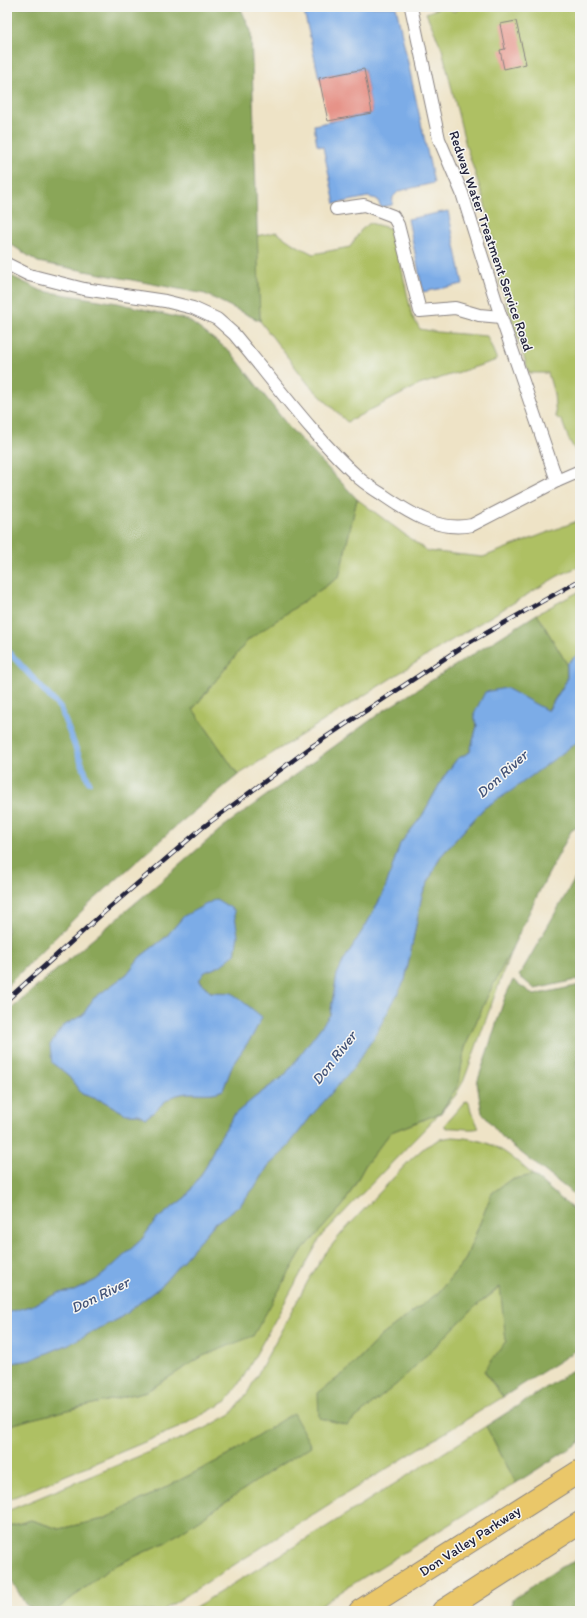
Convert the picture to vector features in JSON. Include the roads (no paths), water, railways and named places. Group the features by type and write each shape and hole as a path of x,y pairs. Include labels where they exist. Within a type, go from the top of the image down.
{"highway":[{"name":"Don Valley Parkway","path":"360,1611 580,1471"},
{"path":"443,1611 580,1523"}],"lane":[{"name":"Redway Water Treatment Service Road","path":"411,7 439,138 462,193 501,317 557,481"},
{"path":"336,209 364,205 393,216 398,225 420,311 455,308 479,315 501,317"},
{"path":"7,264 29,276 84,289 165,301 193,308 217,319 234,334 325,444 361,480 404,510 435,524 459,527 472,525 557,481 580,471"}],"water":[{"path":"303,7 396,7 434,183 399,191 393,197 392,205 381,207 377,199 368,197 335,204 323,147 317,145 314,125 372,113 364,69 319,78"},
{"path":"448,211 463,284 423,292 408,219"},
{"name":"Don River","path":"580,652 580,740 511,791 484,808 440,857 422,895 405,980 374,1037 354,1067 312,1115 284,1151 268,1166 258,1183 239,1206 215,1223 160,1287 121,1317 67,1345 30,1360 7,1364 7,1313 31,1306 59,1293 74,1291 96,1280 142,1239 156,1220 186,1197 206,1167 217,1142 235,1114 285,1075 330,1015 337,975 344,960 366,925 384,892 400,844 422,816 443,778 457,759 470,752 477,726 474,714 485,692 506,688 548,711 567,680 567,664"},
{"path":"216,899 234,910 238,935 235,954 220,966 205,972 199,980 210,992 232,993 262,1017 253,1035 233,1064 223,1090 212,1093 189,1093 177,1095 168,1099 145,1118 139,1114 126,1114 103,1101 82,1094 67,1074 52,1063 50,1045 63,1026 83,1015 93,999 127,974 140,957 166,937 184,916"}],"waterway":[{"path":"7,650 60,708 89,782"}],"railway":[{"path":"7,1000 102,914 202,828 311,747 465,645 580,580"}]}
